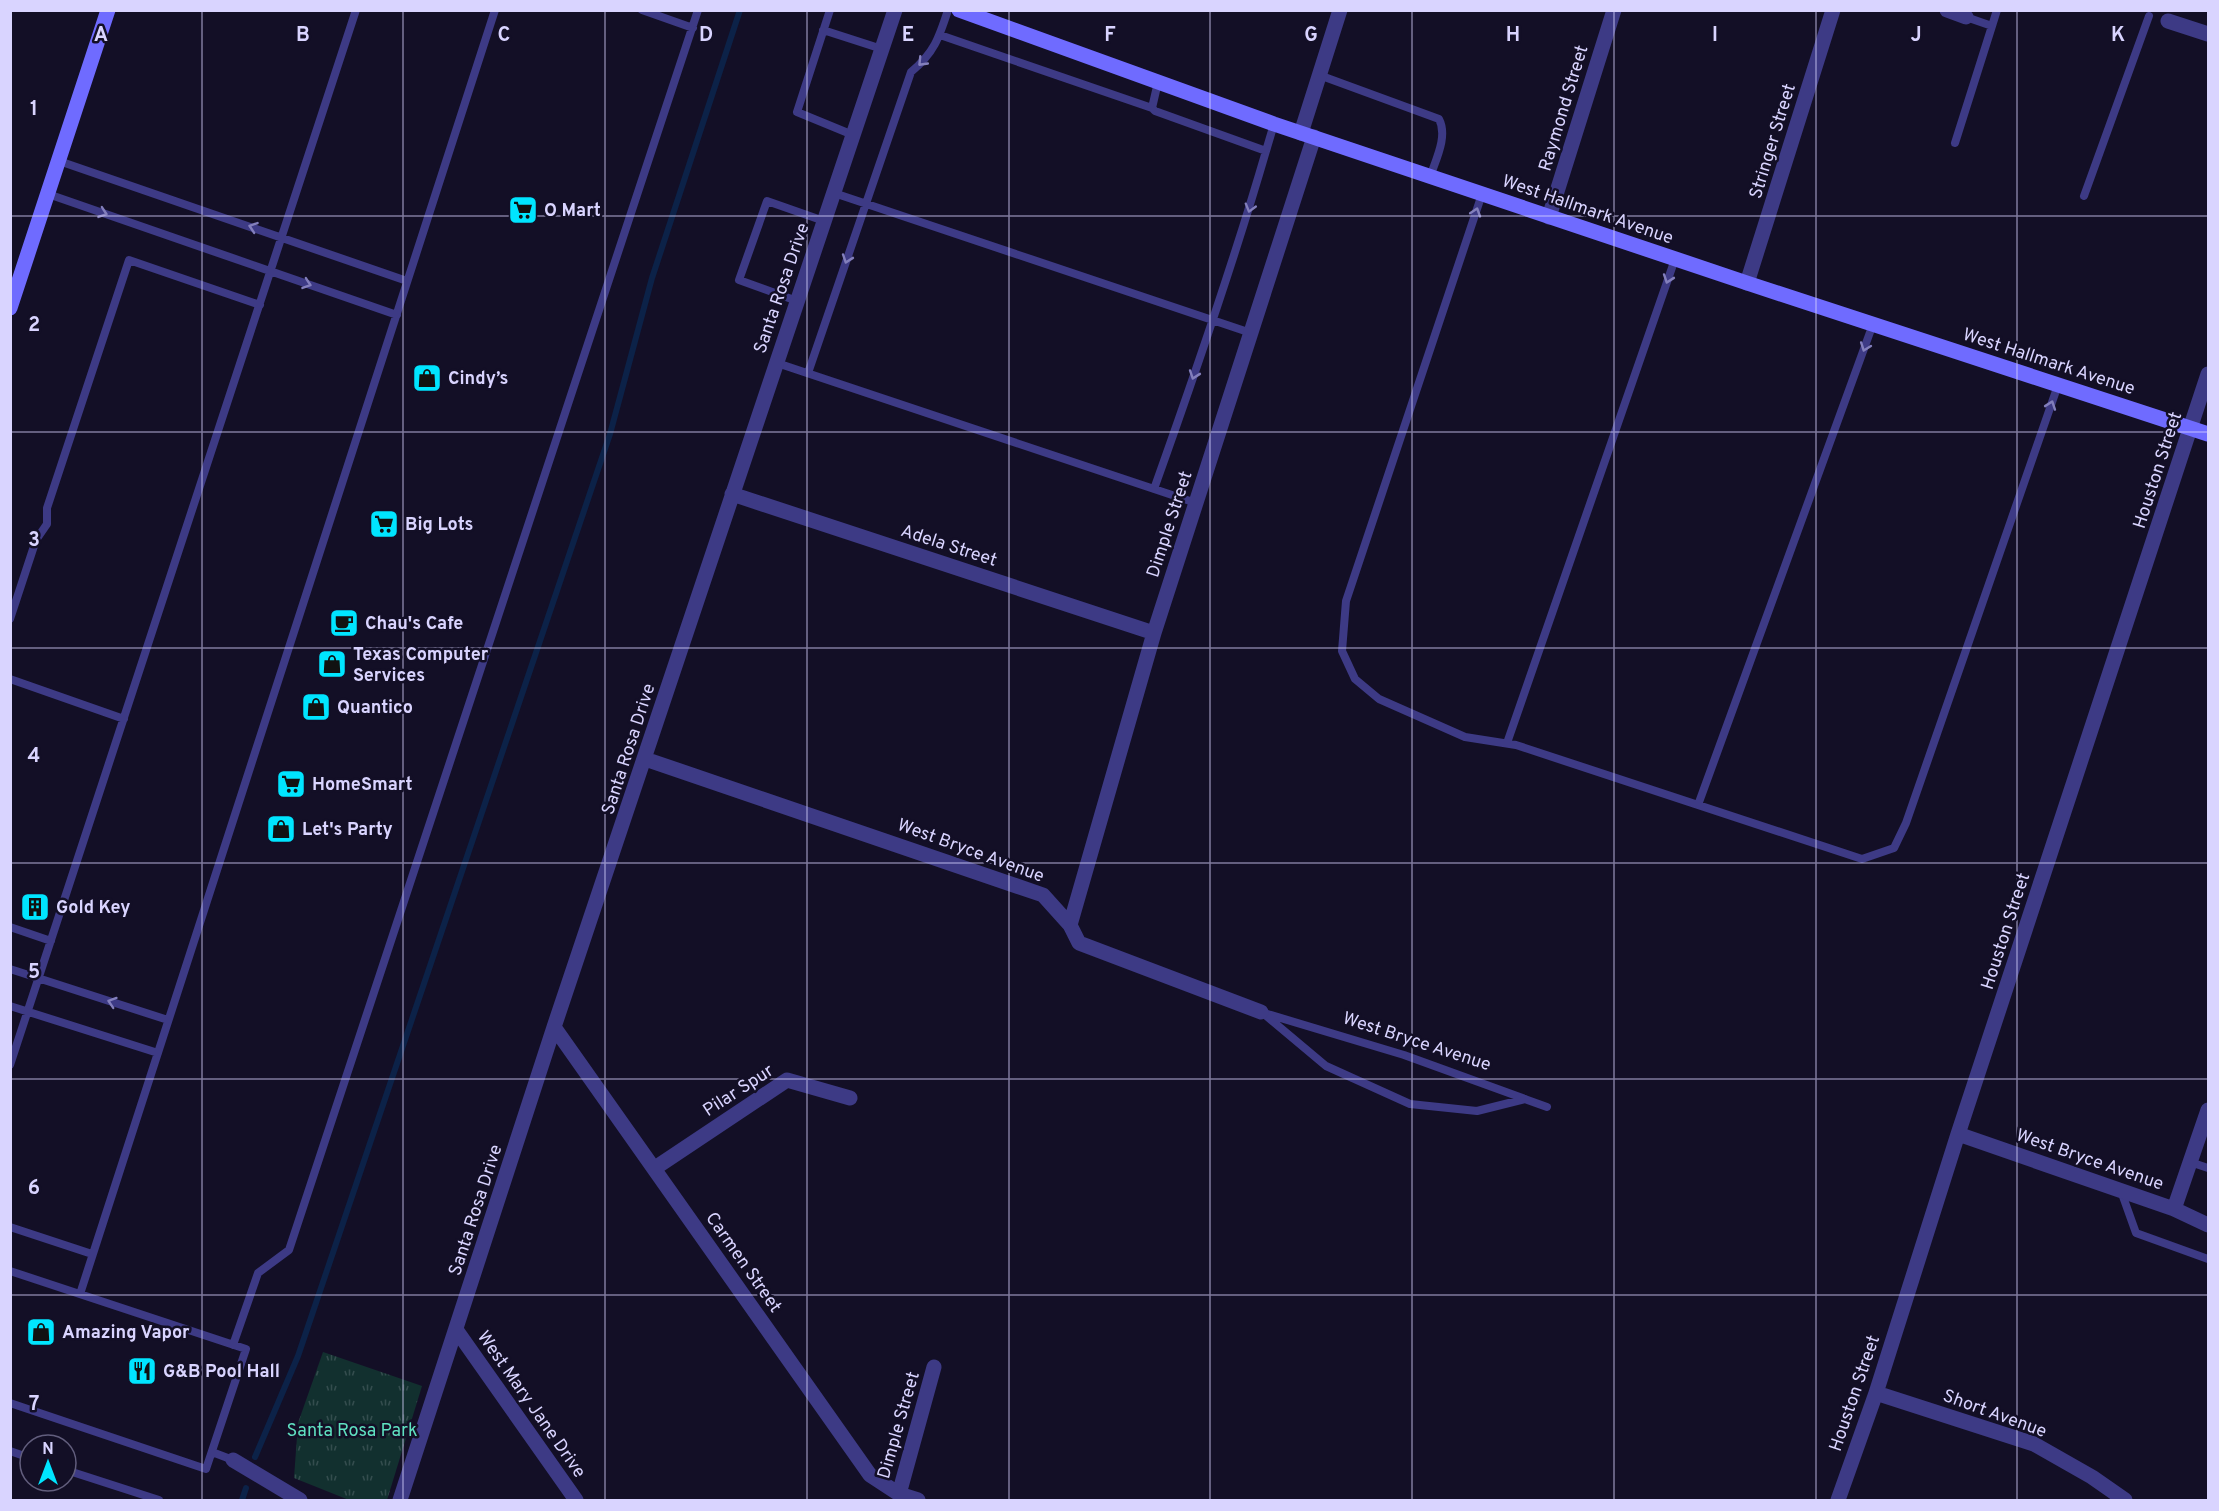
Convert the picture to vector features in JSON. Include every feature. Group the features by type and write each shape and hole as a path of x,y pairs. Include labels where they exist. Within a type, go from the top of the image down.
{"street":[{"path":"10,308 108,10"},
{"name":"Santa Rosa Drive","path":"400,1500 457,1331 554,1027 895,10"},
{"name":"West Hallmark Avenue","path":"959,10 1274,124 1430,177 2208,434"},
{"name":"Dimple Street","path":"1070,925 1154,633 1251,333 1308,135 1319,75 1340,10"},
{"name":"Raymond Street","path":"1550,217 1614,10"},
{"name":"Stringer Street","path":"1747,283 1833,10"},
{"path":"1947,10 1966,17"},
{"path":"2168,21 2208,34"},
{"name":"Houston Street","path":"1839,1500 1876,1393 1958,1134 2208,374"},
{"name":"Adela Street","path":"732,494 1154,633"},
{"name":"West Bryce Avenue","path":"645,759 1043,895 1070,925 1079,943 1261,1012"},
{"name":"Carmen Street","path":"554,1027 870,1475 899,1494 918,1500"},
{"name":"Pilar Spur","path":"654,1168 787,1080 850,1098"},
{"path":"2174,1209 2208,1110"},
{"name":"West Bryce Avenue","path":"1958,1134 2174,1209 2208,1225"},
{"name":"West Mary Jane Drive","path":"457,1331 576,1500"},
{"name":"Dimple Street","path":"899,1494 934,1367"},
{"name":"Short Avenue","path":"1876,1393 2034,1444 2092,1477 2124,1500"},
{"path":"233,1460 300,1500"}],"lane":[{"path":"12,1059 356,10"},
{"path":"80,1294 495,10"},
{"path":"642,10 693,28"},
{"path":"233,1345 258,1273 289,1250 698,10"},
{"path":"830,10 797,112 853,135"},
{"path":"808,374 911,72 924,61 937,43 948,10"},
{"path":"1955,143 1997,10"},
{"path":"2084,196 2150,13 2168,21"},
{"path":"1966,17 1992,26"},
{"path":"823,30 882,49"},
{"path":"940,35 1152,108 1266,152"},
{"path":"1319,75 1439,119 1443,126 1442,138 1430,177"},
{"path":"1152,108 1158,82"},
{"path":"1154,489 1243,232 1274,124"},
{"path":"59,161 407,281"},
{"path":"834,193 1251,333"},
{"path":"48,194 397,315"},
{"path":"1482,194 1346,600 1342,651 1355,679 1379,699 1465,737 1507,743 1862,859 1894,848 1906,823 2058,385"},
{"path":"797,301 739,280 767,201 824,221"},
{"path":"1507,743 1675,259"},
{"path":"10,619 36,540 47,524 47,508 129,260 260,305"},
{"path":"1698,805 1873,324"},
{"path":"777,363 1196,503"},
{"path":"10,679 124,719"},
{"path":"10,927 51,941"},
{"path":"10,969 168,1020"},
{"path":"10,1006 158,1053"},
{"name":"West Bryce Avenue","path":"1261,1012 1326,1066 1410,1104 1477,1111 1526,1099"},
{"name":"West Bryce Avenue","path":"1261,1012 1404,1055 1547,1107"},
{"path":"2190,1162 2208,1168"},
{"path":"2121,1191 2136,1233 2208,1258"},
{"path":"10,1227 92,1254"},
{"path":"10,1271 246,1349 206,1469 10,1403"},
{"path":"212,1452 233,1460"},
{"path":"78,1474 159,1500"}],"green space":[{"name":"Santa Rosa Park","path":"323,1352 422,1386 387,1500 349,1500 294,1478 298,1423"}],"waterway":[{"path":"255,1457 298,1356 610,434 652,278 740,10"},
{"path":"242,1500 246,1488"}],"place":[{"name":"O Mart","path":"523,210"},
{"name":"Cindy’s","path":"427,378"},
{"name":"Big Lots","path":"384,524"},
{"name":"Chau's Cafe","path":"344,623"},
{"name":"Texas Computer Services","path":"332,664"},
{"name":"Quantico","path":"316,707"},
{"name":"HomeSmart","path":"291,784"},
{"name":"Let's Party","path":"281,829"},
{"name":"Gold Key","path":"35,907"},
{"name":"Amazing Vapor","path":"41,1332"},
{"name":"G&B Pool Hall","path":"142,1371"}]}
